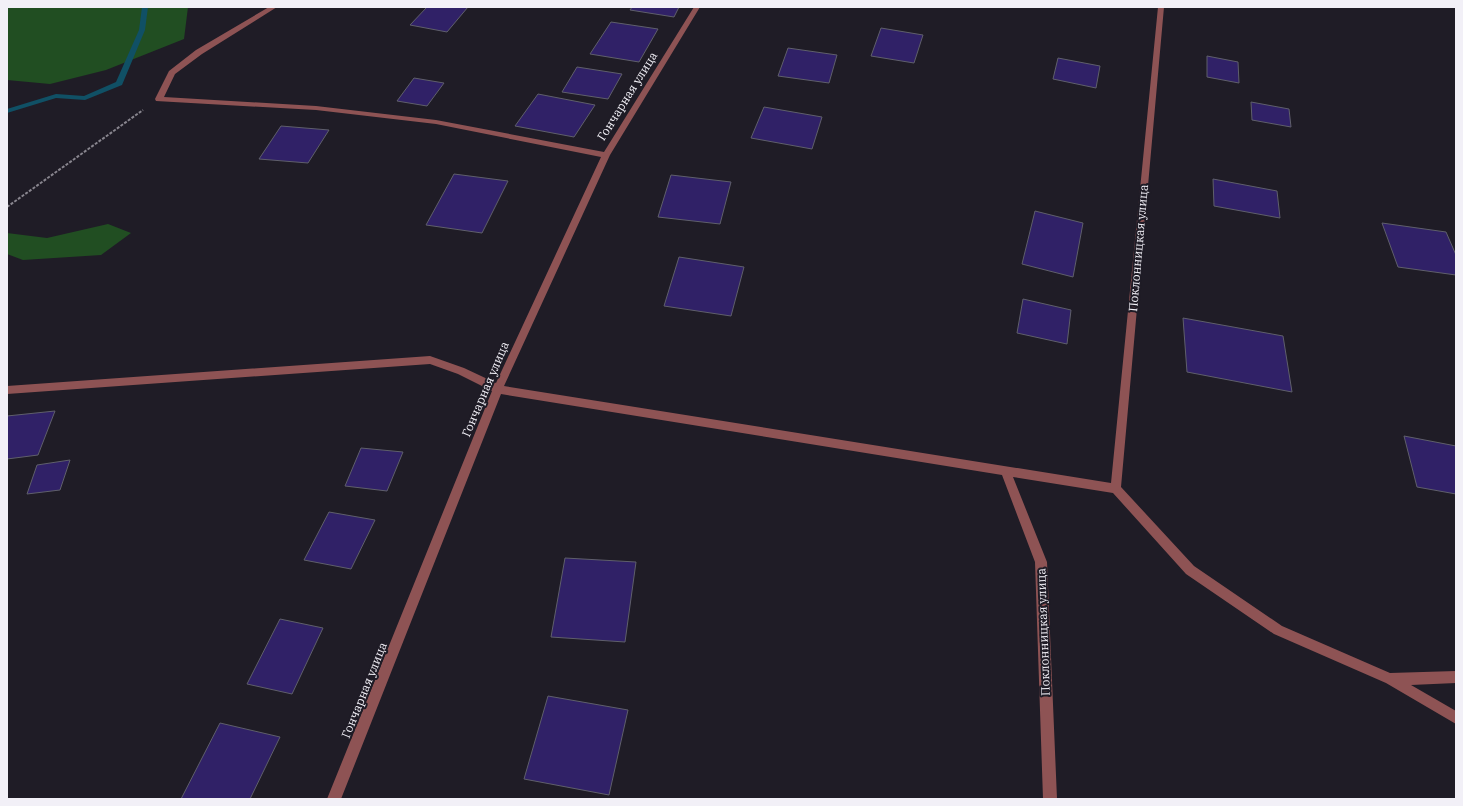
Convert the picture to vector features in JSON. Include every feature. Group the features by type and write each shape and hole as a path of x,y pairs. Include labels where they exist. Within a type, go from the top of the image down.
{"street":[{"path":"274,7 199,52 172,73 158,99 316,108 436,122 606,155"},
{"name":"Гончарная улица","path":"334,799 498,389 606,155 697,7"},
{"name":"Поклонницкая улица","path":"1116,489 1161,7"},
{"path":"7,390 430,360 461,371 498,389 1116,489 1190,570 1278,630 1390,679 1456,718"},
{"name":"Поклонницкая улица","path":"1006,472 1041,562 1050,799"},
{"path":"1390,679 1456,678"}],"path":[{"path":"7,207 158,99"}],"green space":[{"path":"7,7 188,7 184,39 106,70 50,84 7,80"},
{"path":"108,224 131,233 101,255 23,260 7,254 7,233 47,238"}],"building":[{"path":"427,7 468,7 447,32 410,25"},
{"path":"632,7 679,7 674,17 630,10"},
{"path":"611,22 658,29 639,62 590,54"},
{"path":"881,28 923,35 914,63 871,56"},
{"path":"788,48 837,55 829,83 778,76"},
{"path":"1207,56 1238,62 1239,83 1207,77"},
{"path":"1058,58 1100,66 1096,88 1053,79"},
{"path":"577,67 622,74 608,99 562,92"},
{"path":"414,78 444,83 427,106 397,101"},
{"path":"538,94 595,105 574,137 515,126"},
{"path":"1251,102 1289,109 1291,127 1252,120"},
{"path":"764,107 822,117 812,149 751,138"},
{"path":"281,126 329,130 308,163 259,159"},
{"path":"454,174 508,181 482,233 426,225"},
{"path":"671,175 731,182 720,224 658,217"},
{"path":"1213,179 1277,191 1280,218 1214,206"},
{"path":"1035,211 1083,223 1073,277 1022,264"},
{"path":"1382,223 1446,232 1456,255 1456,275 1398,267"},
{"path":"679,257 744,267 731,316 664,306"},
{"path":"1023,299 1071,310 1067,344 1017,333"},
{"path":"1183,318 1283,336 1292,392 1187,372"},
{"path":"55,411 38,455 7,459 7,416"},
{"path":"1404,436 1456,446 1456,494 1417,487"},
{"path":"361,448 403,452 387,491 345,486"},
{"path":"70,460 60,490 27,494 37,465"},
{"path":"329,512 375,520 351,569 304,560"},
{"path":"565,558 636,562 625,642 551,637"},
{"path":"280,619 323,628 292,694 247,684"},
{"path":"548,696 628,710 609,795 524,779"},
{"path":"220,723 280,737 250,799 181,799"}],"waterway":[{"path":"7,111 56,96 85,98 119,83 142,30 145,7"}]}
